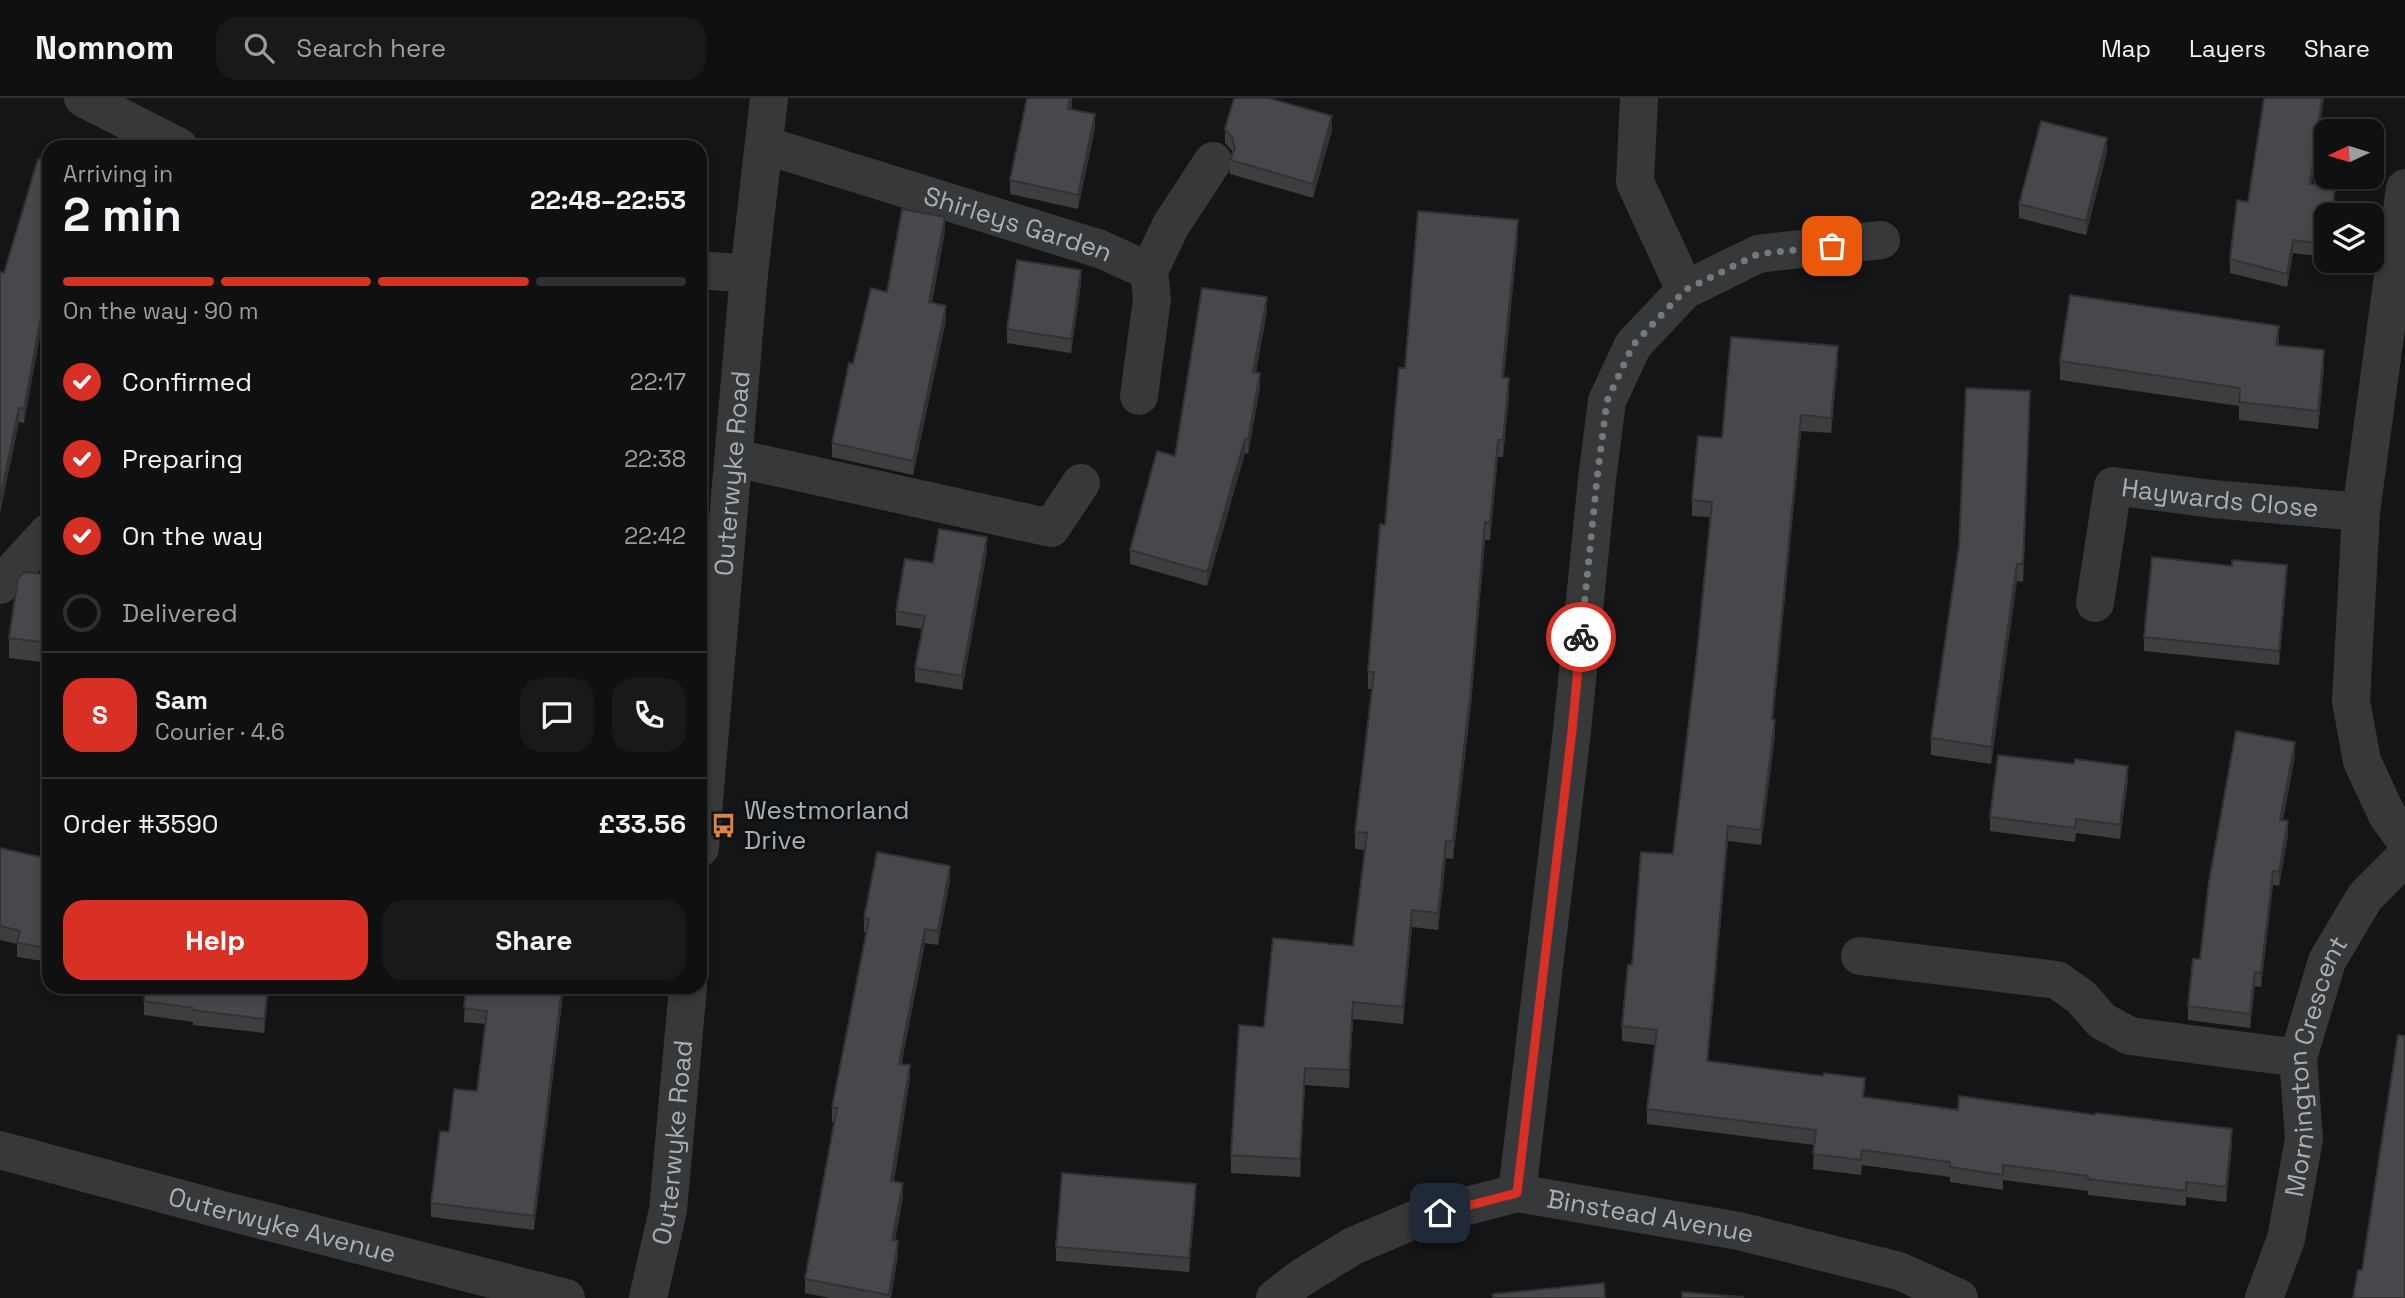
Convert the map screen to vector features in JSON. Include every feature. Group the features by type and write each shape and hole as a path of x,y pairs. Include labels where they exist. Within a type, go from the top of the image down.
{"street":[{"path":"83,98 165,140"},
{"name":"Outerwyke Road","path":"707,770 749,274 769,98"},
{"path":"1639,98 1635,182 1685,290"},
{"name":"Shirleys Garden","path":"764,145 1100,249 1149,271"},
{"path":"1139,396 1152,299 1149,271 1171,225 1213,161"},
{"path":"2405,188 2361,512 2351,701 2362,761 2388,815 2405,840"},
{"path":"1517,1193 1572,731 1607,401 1633,345 1685,290 1758,254 1881,240"},
{"path":"707,271 749,274"},
{"path":"735,458 1051,528 1081,483"},
{"name":"Haywards Close","path":"2095,603 2113,486 2213,499 2361,512"},
{"path":"0,585 42,540"},
{"name":"Mornington Crescent","path":"2263,1298 2286,1239 2304,1139 2298,1058 2327,961 2365,897 2405,857"},
{"path":"1860,956 2057,980 2081,997 2102,1021 2130,1036 2298,1058"},
{"name":"Outerwyke Road","path":"648,1298 668,1210 687,994"},
{"name":"Outerwyke Avenue","path":"0,1150 230,1213 566,1298"},
{"name":"Binstead Avenue","path":"1275,1298 1301,1278 1353,1246 1414,1220 1517,1193 1739,1231 1899,1271 1959,1298"}],"building":[{"path":"1027,98 1070,98 1068,109 1095,114 1078,195 1010,180"},
{"path":"1234,98 1268,98 1332,116 1313,184 1230,160 1235,148 1232,137 1225,129"},
{"path":"2264,98 2322,98 2319,119 2314,119 2314,155 2310,184 2314,184 2314,189 2335,189 2333,203 2314,203 2314,243 2293,240 2287,274 2230,259 2237,200 2248,202"},
{"path":"2041,121 2107,138 2086,221 2019,204"},
{"path":"38,159 42,160 42,312 24,409 19,408 0,499 0,272 4,273"},
{"path":"902,209 945,217 929,302 946,306 913,461 832,443 849,363 853,364 871,288 887,292"},
{"path":"1418,211 1518,220 1502,377 1509,378 1503,440 1498,440 1490,523 1485,522 1471,688 1453,841 1446,841 1438,913 1412,910 1403,1007 1353,1002 1349,1070 1305,1068 1300,1159 1231,1155 1239,1025 1264,1027 1273,938 1353,946 1367,833 1355,832 1374,672 1368,672 1380,524 1385,525 1399,368 1405,368"},
{"path":"1017,260 1081,270 1071,339 1007,329"},
{"path":"1202,288 1267,297 1253,372 1260,373 1248,440 1245,439 1207,572 1130,550 1157,451 1175,456"},
{"path":"2070,295 2279,326 2276,345 2324,350 2318,411 2239,402 2240,388 2060,361"},
{"path":"1731,337 1838,346 1831,418 1801,415 1772,719 1775,720 1761,830 1728,826 1707,1061 1823,1076 1824,1073 1865,1078 1863,1097 1958,1110 1959,1096 2095,1115 2232,1129 2226,1187 2186,1182 2186,1191 2003,1165 2003,1175 1950,1167 1950,1162 1862,1150 1861,1160 1813,1154 1816,1130 1647,1109 1657,1030 1622,1026 1628,965 1632,965 1641,852 1673,854 1712,502 1692,500 1698,436 1722,438"},
{"path":"1966,388 2030,391 2023,564 2017,564 1991,747 1931,738 1959,546"},
{"path":"939,529 987,537 962,676 915,668 925,616 896,611 905,559 933,563"},
{"path":"2152,557 2232,566 2232,560 2287,565 2279,651 2144,637"},
{"path":"24,572 42,574 42,642 9,638 18,578"},
{"path":"2236,731 2295,742 2280,820 2288,821 2279,872 2273,871 2261,973 2255,972 2250,1014 2188,1006 2193,959 2200,959 2209,881"},
{"path":"1998,755 2074,764 2075,759 2128,766 2120,825 2076,819 2075,828 1990,817"},
{"path":"0,848 42,857 42,947 17,943 20,931 0,926"},
{"path":"877,852 950,866 938,931 925,929 899,1064 910,1065 891,1181 903,1183 892,1240 898,1241 889,1295 805,1279 837,1108 832,1107 869,919 864,918"},
{"path":"145,994 267,994 264,1019 144,1001"},
{"path":"465,994 561,994 534,1216 431,1203 440,1131 449,1132 454,1089 477,1091 487,1011 464,1008"},
{"path":"2398,1035 2405,1036 2405,1298 2353,1298 2358,1270 2362,1270"},
{"path":"1062,1173 1196,1184 1189,1258 1056,1247"},
{"path":"1604,1283 1605,1298 1493,1298 1493,1294"},
{"path":"1682,1292 1743,1297 1743,1298 1682,1298"}],"way so far":[{"path":"1581,637 1607,401 1633,345 1685,290 1758,254 1832,246"}],"place":[{"name":"Westmorland Drive","path":"724,825"}],"route":[{"path":"1440,1213 1517,1193 1581,637"}]}
